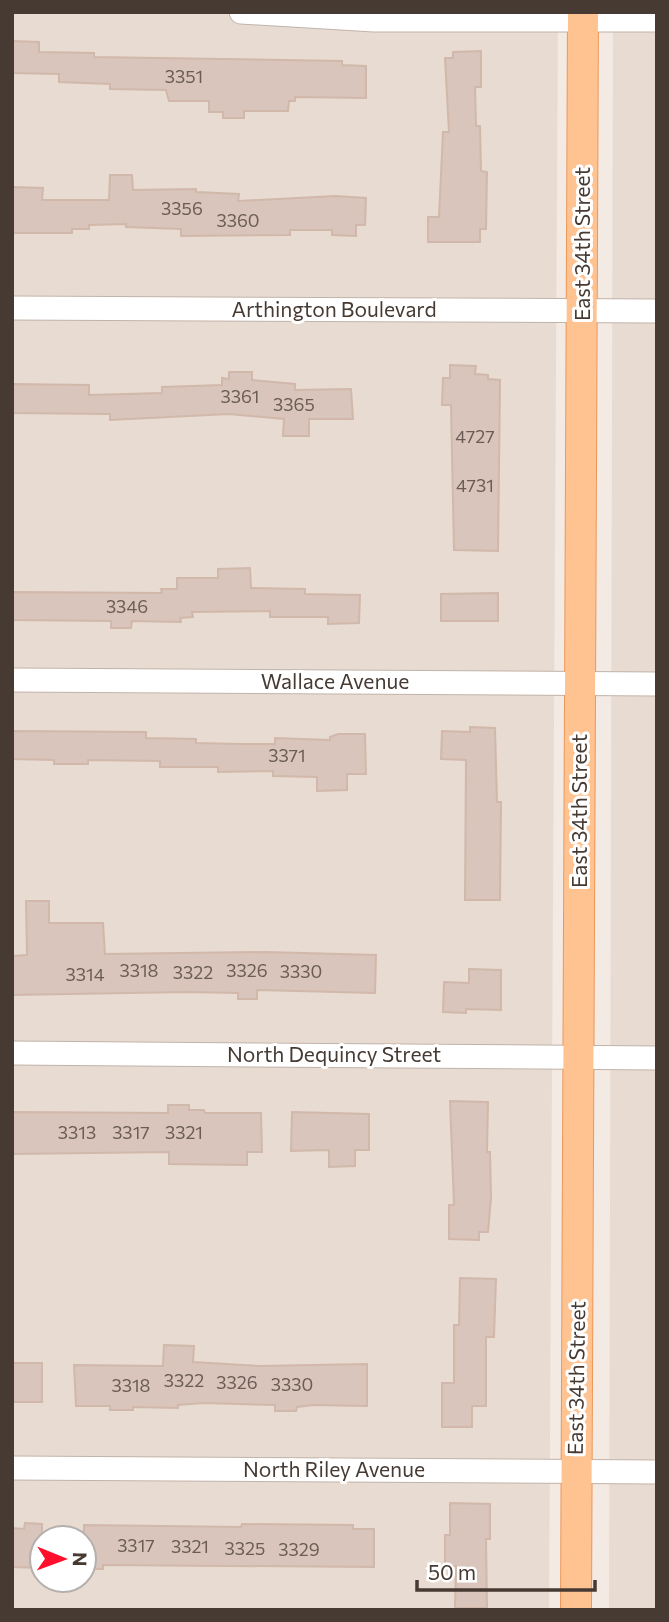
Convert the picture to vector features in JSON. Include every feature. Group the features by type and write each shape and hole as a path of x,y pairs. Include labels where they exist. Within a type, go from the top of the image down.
{"main road":[{"name":"East 34th Street","path":"576,1610 584,311 583,16"}],"street":[{"path":"241,12 374,20 583,16 657,20"},
{"name":"Arthington Boulevard","path":"12,308 657,311"},
{"name":"Wallace Avenue","path":"12,680 657,684"},
{"name":"North Dequincy Street","path":"12,1052 657,1058"},
{"name":"North Riley Avenue","path":"12,1468 657,1472"}],"shaded area":[{"path":"12,12 558,12 549,1610 12,1610"},
{"path":"613,12 657,12 657,1610 609,1610"}],"building":[{"path":"12,41 39,42 39,52 94,53 94,57 342,61 342,65 366,66 366,98 295,97 295,101 289,101 288,111 244,111 244,118 223,118 223,112 209,112 209,101 169,101 166,90 110,89 110,84 59,82 59,74 12,73"},
{"path":"481,51 481,87 475,87 476,126 480,126 481,171 487,172 486,229 480,229 480,242 428,242 428,217 439,217 443,132 449,132 445,58 453,58 453,52"},
{"path":"110,175 132,175 133,190 196,189 196,192 239,194 238,201 335,196 366,198 365,225 356,225 356,236 332,235 332,230 290,230 290,235 181,236 181,229 126,227 126,224 89,225 89,229 72,229 72,233 12,233 12,187 43,188 42,200 109,200"},
{"path":"450,365 476,366 475,374 500,380 498,551 454,550 451,405 442,405 443,378 450,378"},
{"path":"229,372 252,372 252,380 295,384 295,390 351,389 353,419 309,419 309,436 283,436 284,419 229,414 110,420 110,414 12,413 12,384 89,385 89,395 162,393 162,387 222,385 222,378 229,379"},
{"path":"250,568 251,588 305,589 305,594 360,595 359,623 328,624 328,617 270,617 270,611 192,612 193,617 180,618 181,622 132,621 131,628 111,628 111,621 12,620 12,592 162,593 161,589 177,589 177,578 218,578 218,569"},
{"path":"498,593 498,621 441,621 441,594"},
{"path":"470,727 495,728 497,802 501,802 500,900 465,900 466,760 441,759 442,731 470,732"},
{"path":"12,731 146,732 146,738 196,739 196,743 240,744 275,744 275,738 330,740 330,737 338,734 365,734 366,774 347,774 347,790 317,791 317,777 273,776 273,771 218,772 218,767 160,767 160,761 88,760 88,764 54,764 54,760 12,759"},
{"path":"26,901 49,901 49,923 103,923 105,954 265,952 376,955 375,993 257,990 257,999 238,999 238,993 187,992 12,995 12,956 27,955"},
{"path":"469,969 501,970 501,1010 466,1009 466,1013 443,1012 444,982 469,983"},
{"path":"450,1101 488,1102 487,1152 490,1152 491,1198 488,1232 479,1232 479,1240 449,1239 449,1205 454,1205"},
{"path":"168,1105 189,1105 189,1110 204,1110 205,1113 261,1113 262,1152 247,1152 247,1165 169,1164 169,1152 12,1154 12,1112 168,1113"},
{"path":"292,1112 369,1114 369,1150 355,1150 355,1166 329,1167 329,1150 291,1151"},
{"path":"460,1278 496,1279 494,1337 486,1337 486,1406 472,1406 472,1427 442,1427 442,1383 454,1383 454,1325 459,1325"},
{"path":"164,1345 194,1346 193,1362 259,1366 367,1364 367,1406 313,1405 297,1407 296,1411 275,1411 275,1405 204,1403 178,1405 178,1408 133,1407 133,1410 110,1410 110,1406 76,1406 74,1365 163,1366"},
{"path":"12,1363 42,1363 42,1402 13,1402"},
{"path":"450,1503 490,1504 490,1539 486,1539 487,1608 455,1608 456,1566 445,1566 445,1535 450,1535"},
{"path":"25,1523 42,1524 28,1524 28,1568 12,1567 12,1528 24,1529"},
{"path":"242,1524 353,1525 353,1529 374,1529 374,1567 103,1565 103,1569 98,1569 98,1525 241,1527"}]}
